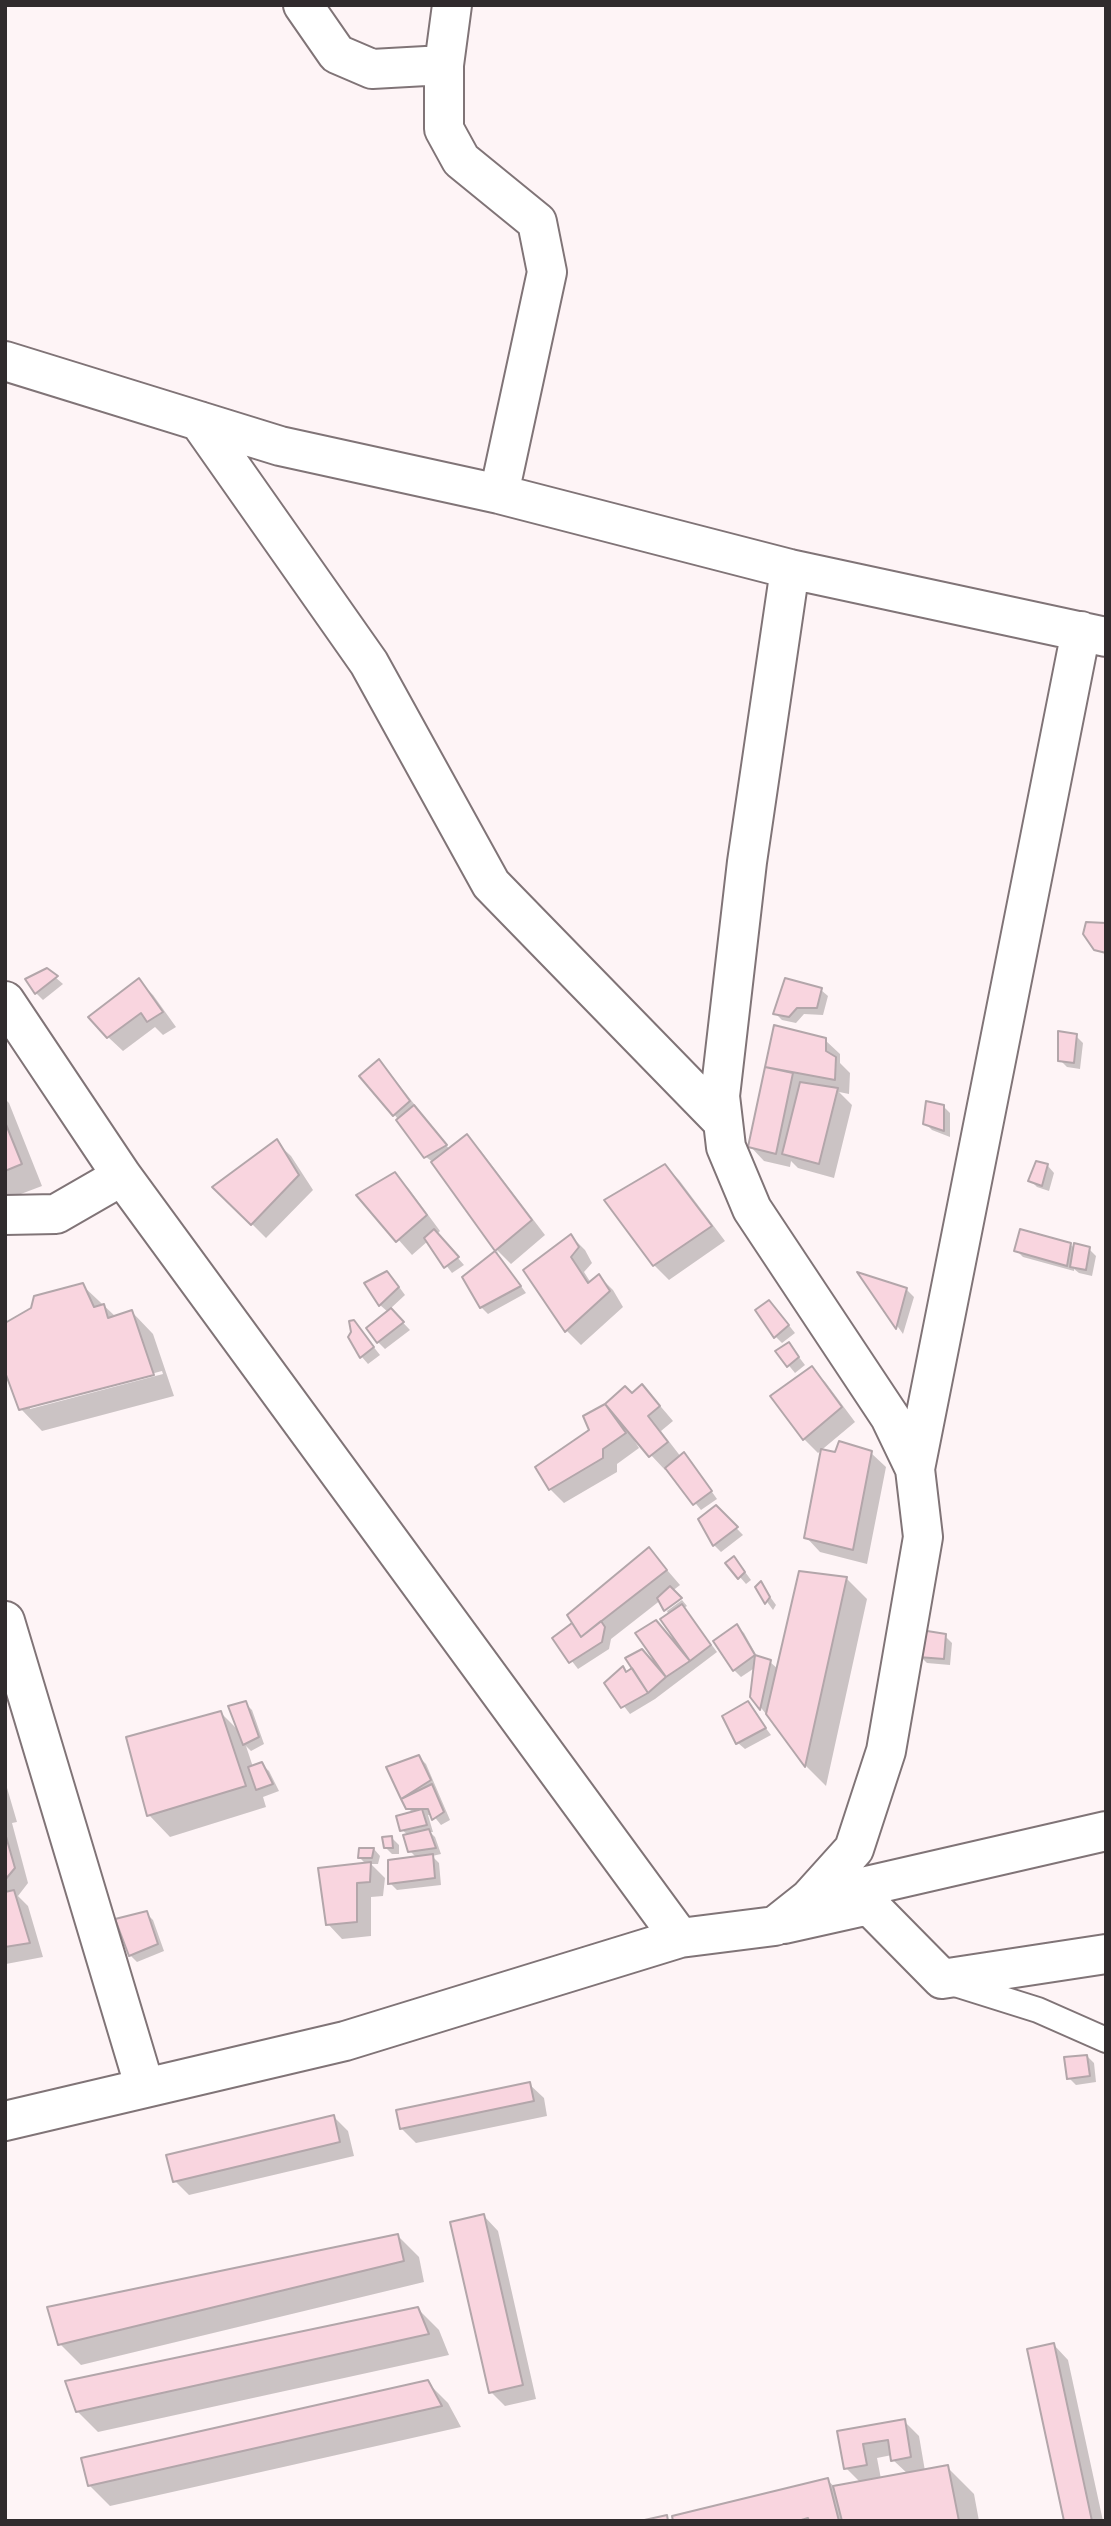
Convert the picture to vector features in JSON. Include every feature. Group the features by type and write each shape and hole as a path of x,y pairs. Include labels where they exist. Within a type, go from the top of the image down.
{"street":[{"path":"303,5 337,54 372,69 444,65"},
{"path":"452,5 444,65 444,129 461,160 537,222 547,272 499,494"},
{"path":"5,361 280,446 499,494 790,569 1093,634 915,1469 923,1537 886,1751 854,1849 809,1899 775,1926"},
{"path":"199,421 369,663 491,884 723,1122"},
{"path":"790,569 747,862 720,1096 726,1147 752,1209 890,1417 915,1469"},
{"path":"5,1001 122,1176 680,1938"},
{"path":"5,1215 56,1214 122,1176"},
{"path":"5,1621 145,2088"},
{"path":"809,1899 1106,1831"},
{"path":"5,2121 345,2041 680,1938 775,1926 869,1905 942,1979 1106,1954"}],"lane":[{"path":"942,1979 1038,2010 1106,2040"}],"building":[{"path":"1086,922 1106,923 1106,953 1094,950 1083,934"},
{"path":"47,968 58,976 35,994 25,979"},
{"path":"139,978 163,1012 147,1022 141,1013 107,1038 88,1017"},
{"path":"785,978 822,988 817,1008 797,1008 789,1017 773,1014"},
{"path":"774,1025 826,1038 826,1051 836,1057 835,1080 765,1067"},
{"path":"1058,1031 1077,1034 1074,1063 1058,1061"},
{"path":"379,1059 410,1101 393,1116 359,1076"},
{"path":"765,1067 793,1073 776,1154 748,1147"},
{"path":"800,1082 838,1088 819,1164 782,1154"},
{"path":"926,1101 944,1105 944,1131 923,1124"},
{"path":"414,1105 447,1145 424,1158 396,1120"},
{"path":"5,1122 22,1164 5,1171"},
{"path":"467,1134 532,1220 495,1251 431,1162"},
{"path":"277,1139 299,1175 251,1225 212,1187"},
{"path":"1036,1161 1048,1164 1042,1186 1028,1181"},
{"path":"665,1164 712,1226 653,1266 604,1200"},
{"path":"395,1172 427,1215 396,1242 356,1195"},
{"path":"434,1229 459,1257 444,1268 424,1238"},
{"path":"1020,1229 1071,1243 1067,1266 1014,1251"},
{"path":"571,1234 579,1247 571,1257 588,1283 599,1274 610,1291 565,1332 523,1270"},
{"path":"1074,1243 1090,1247 1086,1270 1070,1267"},
{"path":"495,1251 521,1286 480,1308 462,1277"},
{"path":"387,1271 399,1287 379,1306 364,1283"},
{"path":"857,1272 907,1288 896,1329"},
{"path":"83,1283 94,1307 104,1304 108,1318 132,1310 154,1375 19,1410 5,1372 5,1323 31,1308 34,1296"},
{"path":"769,1300 789,1325 774,1338 755,1310"},
{"path":"391,1308 404,1322 377,1343 366,1328"},
{"path":"354,1320 374,1347 360,1358 348,1337 351,1332 349,1321"},
{"path":"789,1342 799,1357 787,1367 775,1351"},
{"path":"812,1366 842,1407 803,1440 770,1396"},
{"path":"642,1384 660,1406 648,1416 668,1442 649,1457 605,1404 625,1386 632,1393"},
{"path":"605,1404 626,1433 603,1449 603,1458 549,1490 535,1467 589,1430 583,1416"},
{"path":"839,1441 872,1451 853,1550 804,1538 821,1449 835,1452"},
{"path":"684,1452 712,1491 693,1505 665,1468"},
{"path":"716,1505 738,1527 713,1546 698,1519"},
{"path":"649,1547 667,1570 581,1637 567,1615"},
{"path":"734,1556 745,1572 738,1579 725,1563"},
{"path":"799,1571 847,1577 805,1767 766,1714"},
{"path":"761,1581 770,1597 765,1604 755,1587"},
{"path":"670,1586 682,1598 664,1611 657,1598"},
{"path":"682,1604 711,1645 690,1661 660,1619"},
{"path":"656,1620 690,1661 666,1677 635,1633"},
{"path":"601,1621 605,1627 602,1642 569,1663 552,1638 572,1623 581,1637"},
{"path":"737,1624 755,1655 733,1671 713,1641"},
{"path":"921,1630 946,1634 944,1659 918,1657"},
{"path":"642,1649 666,1677 648,1693 625,1658"},
{"path":"755,1655 771,1660 760,1710 750,1697"},
{"path":"623,1666 626,1672 632,1668 648,1693 621,1708 604,1683"},
{"path":"246,1701 259,1737 243,1745 228,1706"},
{"path":"748,1701 766,1728 736,1744 722,1716"},
{"path":"221,1711 246,1786 147,1816 126,1737"},
{"path":"419,1755 431,1780 401,1799 386,1767"},
{"path":"262,1762 273,1784 256,1790 248,1767"},
{"path":"432,1784 444,1812 432,1820 428,1809 406,1809 401,1799"},
{"path":"422,1809 427,1825 400,1831 396,1816"},
{"path":"429,1829 436,1848 408,1852 403,1835"},
{"path":"5,1833 15,1868 5,1880"},
{"path":"392,1836 393,1848 384,1848 382,1837"},
{"path":"359,1848 374,1848 372,1858 358,1858"},
{"path":"433,1854 435,1878 388,1884 388,1860"},
{"path":"371,1862 370,1882 357,1883 357,1922 326,1925 318,1868"},
{"path":"14,1890 30,1943 5,1947 5,1892"},
{"path":"147,1911 158,1944 129,1956 115,1919"},
{"path":"1087,2055 1090,2076 1067,2079 1064,2057"},
{"path":"530,2082 534,2101 400,2129 396,2110"},
{"path":"334,2115 340,2142 173,2182 166,2155"},
{"path":"484,2214 523,2385 489,2393 450,2222"},
{"path":"398,2234 404,2261 58,2345 47,2307"},
{"path":"418,2307 429,2334 76,2412 65,2381"},
{"path":"1054,2343 1092,2521 1064,2521 1027,2349"},
{"path":"428,2380 442,2406 88,2486 81,2458"},
{"path":"905,2419 911,2457 891,2461 888,2440 863,2444 867,2465 844,2469 837,2431"},
{"path":"948,2465 959,2521 842,2521 833,2486"},
{"path":"828,2478 839,2521 809,2521 808,2518 798,2521 673,2521 672,2516"},
{"path":"667,2515 668,2521 640,2521"}]}
